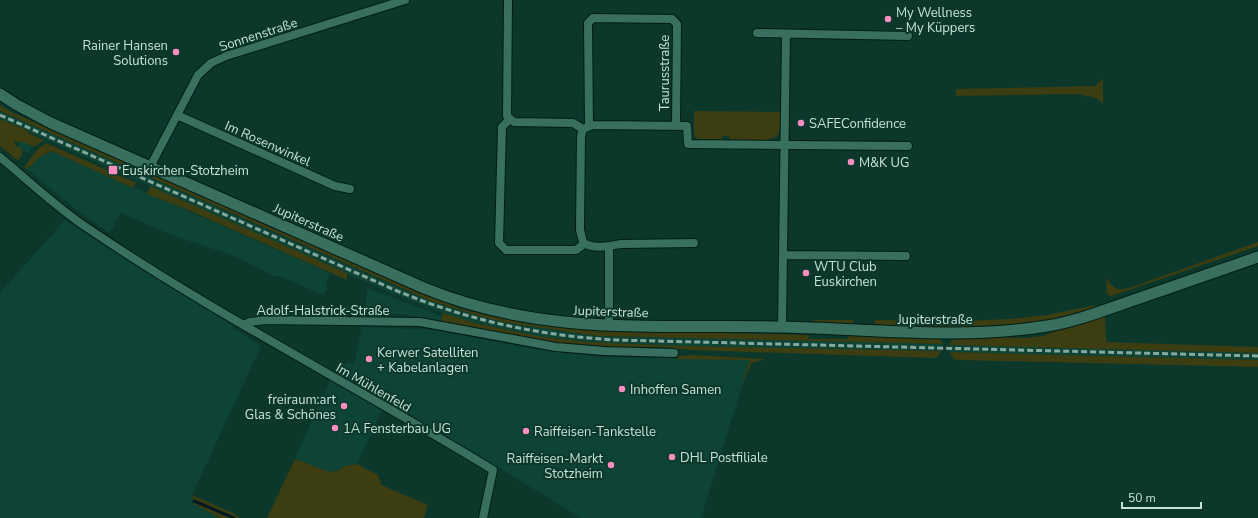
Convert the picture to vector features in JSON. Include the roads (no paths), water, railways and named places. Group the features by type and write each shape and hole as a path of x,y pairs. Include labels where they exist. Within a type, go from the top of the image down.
{"street":[{"name":"Sonnenstraße","path":"150,167 198,75 217,59 405,0"},
{"path":"508,0 507,116 510,119 502,127 499,243 506,250 576,250 584,244 593,246 621,244 694,244"},
{"name":"Taurusstraße","path":"584,244 581,240 580,230 581,136 586,127 588,23 593,18 672,19 677,24 676,126"},
{"path":"757,33 786,35 908,36"},
{"path":"782,327 786,35"},
{"name":"Jupiterstraße","path":"0,94 51,123 452,299 524,318 556,322 609,325 732,328 782,327 860,332 986,332 1049,325 1103,311 1258,257"},
{"name":"Im Rosenwinkel","path":"177,115 335,186 350,189"},
{"name":"Taurusstraße","path":"510,119 514,122 573,123 586,127 687,126 688,144 784,145"},
{"path":"784,145 908,146"},
{"name":"Adolf-Halstrick-Straße","path":"0,157 88,229 243,325 250,322 266,320 420,322 556,347 604,351 674,353"},
{"path":"609,246 609,325"},
{"path":"783,255 906,256"},
{"name":"Im Mühlenfeld","path":"243,325 493,470 483,518"}],"waterway":[{"path":"194,501 234,518"}],"railway":[{"path":"0,115 395,290 449,310 504,325 559,335 616,340 1258,356"}],"place":[{"name":"My Wellness – My Küppers","path":"888,19"},
{"name":"Rainer Hansen Solutions","path":"176,52"},
{"name":"SAFEConfidence","path":"801,123"},
{"name":"M&K UG","path":"851,162"},
{"name":"Euskirchen-Stotzheim","path":"113,170"},
{"name":"WTU Club Euskirchen","path":"806,273"},
{"name":"Kerwer Satelliten + Kabelanlagen","path":"369,359"},
{"name":"Inhoffen Samen","path":"622,389"},
{"name":"freiraum:art Glas & Schönes","path":"344,406"},
{"name":"1A Fensterbau UG","path":"335,428"},
{"name":"Raiffeisen-Tankstelle","path":"526,431"},
{"name":"DHL Postfiliale","path":"672,457"},
{"name":"Raiffeisen-Markt Stotzheim","path":"611,465"}]}
